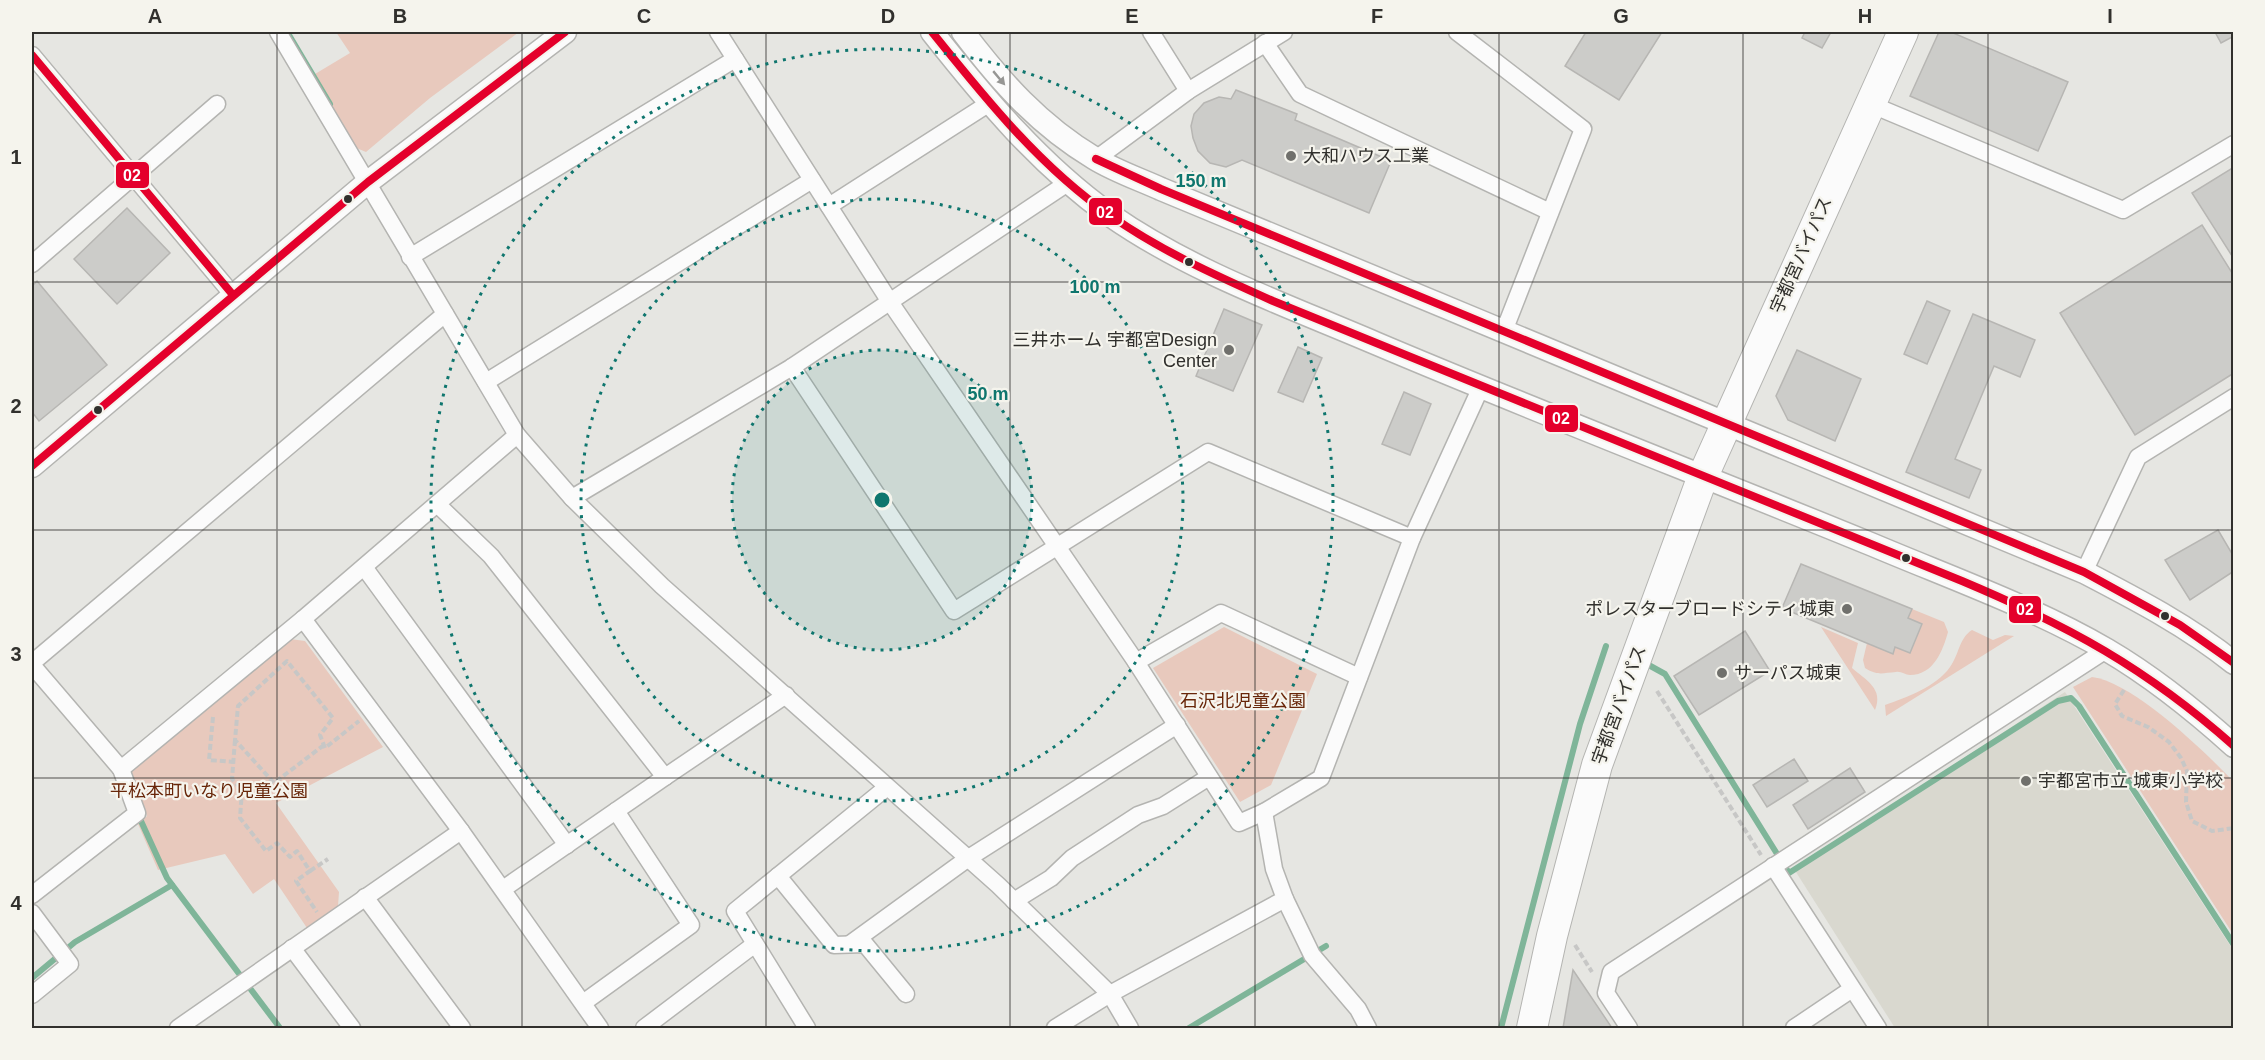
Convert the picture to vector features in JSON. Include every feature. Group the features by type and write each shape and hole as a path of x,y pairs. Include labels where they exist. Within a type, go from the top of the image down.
{"highway":[{"name":"宇都宮バイパス","path":"1532,1029 1552,936 1597,765 1703,476 1903,32"}],"street":[{"path":"278,32 517,435 572,498 662,586 1014,901 1110,994 1130,1029"},
{"path":"32,466 368,182 565,32"},
{"path":"718,32 890,302 1136,662 1239,823 1264,812 1321,778 1412,538 1480,387"},
{"path":"932,32 988,104 1069,182 1142,236 1188,261 1480,387 2014,604 2106,650 2191,707 2234,746"},
{"path":"963,32 1000,81 1032,113 1096,159 2084,572 2161,612 2234,663"},
{"path":"1151,32 1188,91"},
{"path":"1096,159 1188,91 1284,32"},
{"path":"1457,32 1583,129 1504,331"},
{"path":"1265,44 1300,94 1550,212"},
{"path":"32,55 133,178 234,295"},
{"path":"411,257 735,59"},
{"path":"34,258 133,178 217,104"},
{"path":"829,206 988,104"},
{"path":"1870,104 2123,210 2234,144"},
{"path":"486,382 812,180"},
{"path":"572,498 792,367 1069,182"},
{"path":"32,895 137,813 121,769 32,664 445,314"},
{"path":"792,367 954,611 1058,549 1208,452 1412,538"},
{"path":"2084,572 2138,457 2234,398"},
{"path":"121,769 303,619 517,435"},
{"path":"437,504 491,556 665,777"},
{"path":"364,567 567,845"},
{"path":"1136,662 1221,613 1359,677"},
{"path":"303,619 503,890 583,1003 592,1026"},
{"path":"1629,1029 1606,993 1611,972 2106,650"},
{"path":"503,890 615,811 786,696"},
{"path":"850,944 967,859 1177,725"},
{"path":"1014,901 1051,878 1072,858 1138,815 1163,806 1209,777"},
{"path":"807,1029 735,911 886,788"},
{"path":"583,1003 691,925 615,811"},
{"path":"1264,812 1274,869 1285,899 1312,955 1358,1009 1368,1029"},
{"path":"178,1029 461,831"},
{"path":"1772,867 1878,1029"},
{"path":"778,876 834,945 865,944 906,994"},
{"path":"365,897 462,1029"},
{"path":"1055,1029 1110,994 1285,899"},
{"path":"32,913 70,964 32,995"},
{"path":"644,1029 755,944"},
{"path":"292,948 352,1029"},
{"path":"1794,1029 1852,989"}],"path":[{"path":"310,871 297,851 290,857 278,843 266,851 240,818 242,790 232,779 238,706 287,661 333,718 320,735 325,748 372,711"},
{"path":"2124,690 2115,704 2121,717 2148,728 2169,742 2181,759 2187,771 2186,802 2192,821 2212,831 2234,828"},
{"path":"1657,691 1772,867"},
{"path":"213,714 209,760 234,762"},
{"path":"235,740 274,783 324,745"},
{"path":"326,925 296,881 328,859"},
{"path":"1572,941 1606,993"}],"shaded area":[{"name":"宇都宮市立 城東小学校","path":"2065,692 2233,950 2233,1028 1895,1028 1794,869"}],"green space":[{"path":"336,32 519,32 430,98 366,152 354,147 315,74 350,53"},
{"path":"1912,609 1944,622 1948,632 1936,660 1925,671 1918,674 1869,671 1865,668 1863,660 1867,643 1893,653 1895,647 1910,653 1922,624 1908,618"},
{"name":"石沢北児童公園","path":"1224,627 1317,674 1271,785 1240,802 1153,668"},
{"path":"1821,627 1858,643 1852,668 1868,681 1875,691 1877,703 1875,710"},
{"path":"1972,630 1993,640 2005,635 2014,636 1886,716 1885,705 1921,690 1944,674 1953,662 1964,637"},
{"name":"平松本町いなり児童公園","path":"290,639 305,641 383,747 276,803 339,892 338,906 307,928 274,879 253,894 225,854 158,870 138,824 147,816 131,772"},
{"path":"2092,677 2109,682 2147,704 2186,736 2233,781 2233,934 2073,687"}],"building":[{"path":"1586,32 1662,32 1619,100 1565,66"},
{"path":"1805,32 1831,32 1822,48 1802,38"},
{"path":"1939,32 1951,32 2068,82 2038,151 1910,96"},
{"path":"2215,32 2234,32 2234,36 2221,43"},
{"name":"大和ハウス工業","path":"1236,90 1297,114 1295,120 1391,161 1369,213 1242,160 1226,167 1210,163 1198,151 1193,138 1191,126 1194,114 1204,103 1219,97 1231,99"},
{"path":"2234,167 2234,259 2192,193"},
{"path":"127,208 170,253 117,304 74,259"},
{"path":"2202,225 2234,276 2234,373 2135,435 2060,313"},
{"path":"37,281 107,365 39,421 32,412 32,286"},
{"path":"1927,301 1950,311 1927,364 1904,354"},
{"name":"三井ホーム 宇都宮Design Center","path":"1224,309 1262,325 1233,391 1196,376"},
{"path":"1973,314 2035,340 2020,377 1994,366 1955,459 1981,470 1969,498 1906,472"},
{"path":"1298,347 1322,358 1303,402 1278,392"},
{"path":"1797,350 1861,379 1835,441 1788,420 1776,396"},
{"path":"1404,392 1431,404 1410,455 1382,444"},
{"path":"2218,530 2234,557 2234,571 2190,600 2165,560"},
{"name":"ポレスターブロードシティ城東","path":"1801,564 1912,609 1908,618 1922,624 1910,653 1895,647 1893,654 1782,608"},
{"name":"サーパス城東","path":"1745,631 1770,671 1699,715 1674,676"},
{"path":"1794,759 1808,781 1767,807 1753,785"},
{"path":"1850,768 1865,792 1808,829 1793,805"},
{"path":"1573,970 1612,1028 1563,1028"}],"waterway":[{"path":"289,35 330,104"},
{"path":"1501,1028 1580,724 1606,646"},
{"path":"1645,663 1665,674 1789,873 2058,701 2071,698 2079,706 2234,945"},
{"path":"141,821 167,878 280,1028"},
{"path":"32,978 75,942 172,885"},
{"path":"1189,1028 1326,946"}],"transit line":[{"name":"02","path":"32,466 368,182 565,32"},
{"name":"02","path":"932,32 972,82 1037,154 1085,197 1130,229 1169,252 1273,301 2001,598 2072,632 2137,671 2201,718 2234,746"},
{"name":"02","path":"32,55 233,295"},
{"name":"02","path":"1096,159 1161,189 2084,572 2180,625 2234,663"}],"place":[{"name":"大和ハウス工業","path":"1291,156"},
{"name":"三井ホーム 宇都宮Design Center","path":"1229,350"},
{"name":"ポレスターブロードシティ城東","path":"1847,609"},
{"name":"サーパス城東","path":"1722,673"},
{"name":"宇都宮市立 城東小学校","path":"2026,781"}]}
